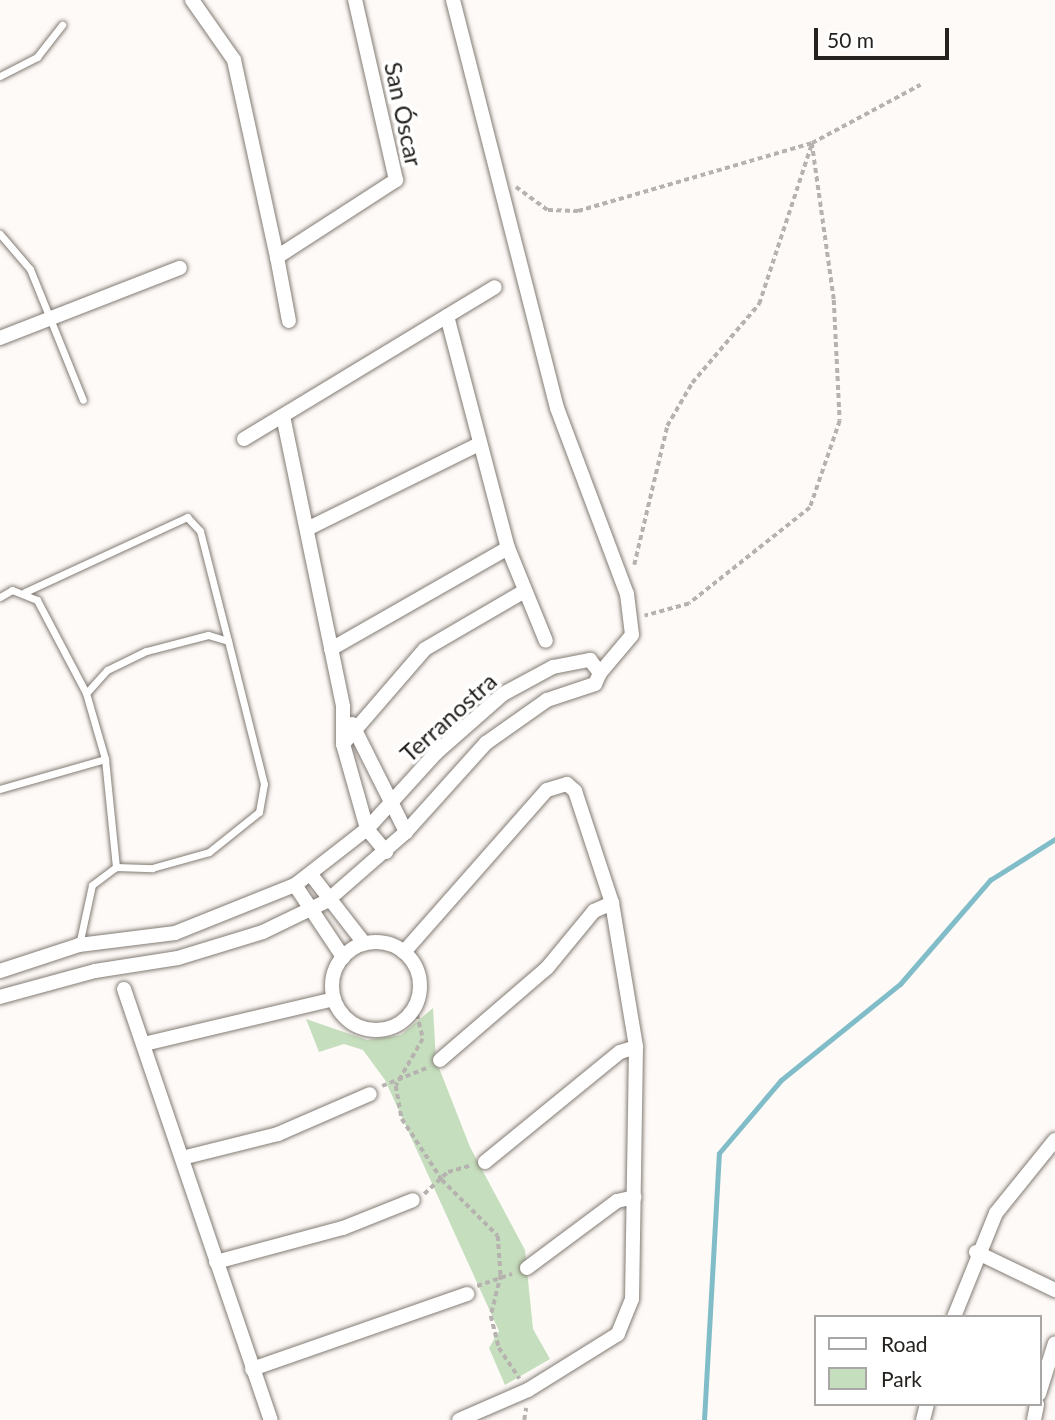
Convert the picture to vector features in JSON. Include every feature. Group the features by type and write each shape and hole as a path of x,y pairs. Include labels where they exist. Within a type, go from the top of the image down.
{"street":[{"path":"192,0 234,60 289,321"},
{"name":"San Óscar","path":"277,257 396,180 355,0"},
{"path":"453,0 557,408 632,620 632,635 600,673"},
{"path":"0,338 180,268"},
{"path":"244,439 495,287"},
{"path":"447,316 508,548 523,592 546,641"},
{"path":"283,416 343,707 343,744 367,829 386,852"},
{"path":"307,529 479,444"},
{"path":"331,649 508,548"},
{"path":"343,744 425,649 523,592"},
{"name":"Terranostra","path":"0,971 79,945 175,933 295,885 312,876 367,829 453,736 531,677 590,660 600,673 595,684 516,718 386,852 327,901 310,911 178,958 95,971 0,998"},
{"path":"343,707 389,807 407,832"},
{"path":"404,952 557,785 567,784 582,800 612,903 636,1047 635,1197 626,1322 528,1390 459,1420"},
{"path":"312,876 327,901 364,943"},
{"path":"295,885 343,957"},
{"path":"440,1060 547,968 594,911 612,903"},
{"path":"364,943 385,943 404,952 418,971 415,1006 390,1028 373,1030 356,1025 334,999 332,984 343,957 364,943"},
{"path":"124,989 186,1157 216,1262 271,1420"},
{"path":"144,1044 334,999"},
{"path":"485,1162 620,1052 636,1047"},
{"path":"186,1157 278,1134 370,1094"},
{"path":"955,1315 976,1252 996,1213 1055,1140"},
{"path":"527,1268 617,1201 635,1197"},
{"path":"216,1262 343,1228 413,1199"},
{"path":"976,1252 1055,1290"},
{"path":"252,1369 467,1294"},
{"path":"1041,1388 1055,1343"}],"lane":[{"path":"0,76 37,57 62,25"},
{"path":"0,234 30,269 83,400"},
{"path":"0,597 25,592 187,517 200,531 264,784 259,811 209,852 152,868 116,867 92,885 79,945"},
{"path":"25,592 37,600 86,694 105,759 116,867"},
{"path":"86,694 107,670 146,651 208,635 228,642"},
{"path":"0,789 105,759"}],"path":[{"path":"499,173 548,210 578,211 812,144 920,85"},
{"path":"633,568 667,426 692,383 759,304 812,144"},
{"path":"632,620 690,604 810,508 840,421 834,300 812,144"},
{"path":"415,1006 423,1039 408,1074 396,1086 402,1119 442,1180 498,1236 501,1275 491,1316 499,1348 528,1390 524,1420"},
{"path":"370,1094 440,1060"},
{"path":"413,1199 442,1180 448,1171 485,1162"},
{"path":"467,1294 501,1275 527,1268"}],"green space":[{"path":"433,1008 436,1060 470,1147 525,1250 533,1329 550,1359 505,1385 489,1348 499,1331 385,1080 363,1050 344,1044 319,1052 306,1019 367,1040 401,1035"}],"waterway":[{"path":"704,1420 719,1153 781,1080 900,984 990,880 1055,839"}]}
